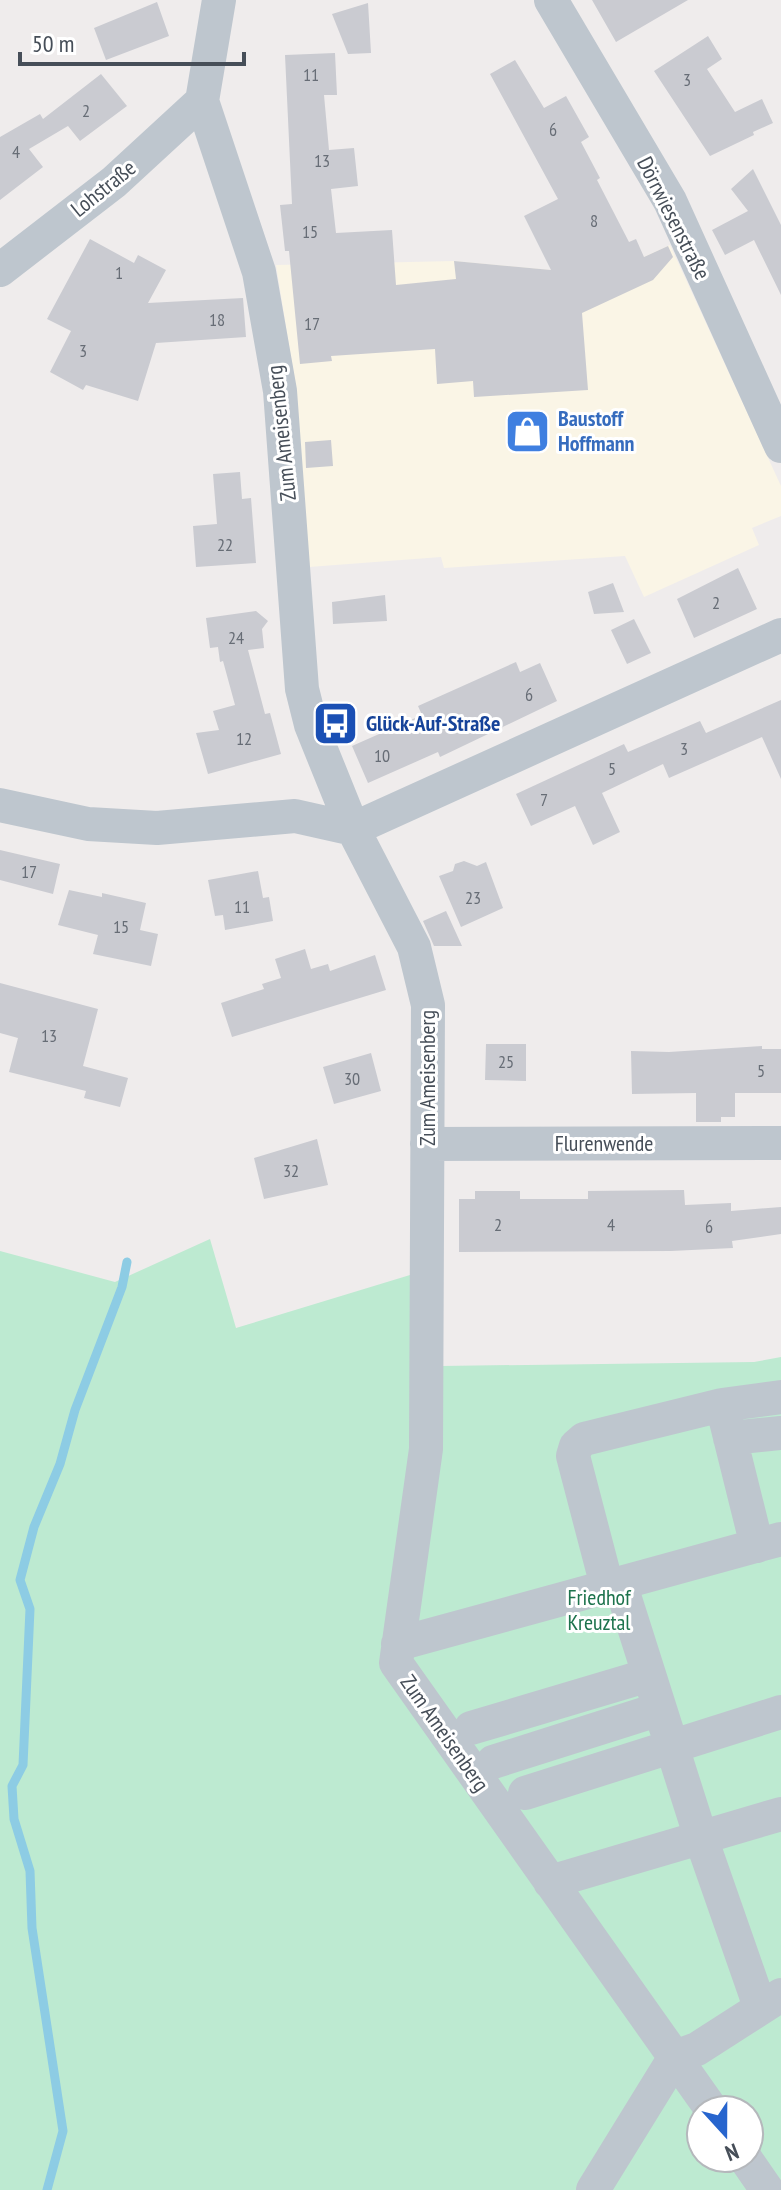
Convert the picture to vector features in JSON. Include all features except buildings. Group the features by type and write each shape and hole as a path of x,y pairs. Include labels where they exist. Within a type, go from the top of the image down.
{"street":[{"name":"Zum Ameisenberg","path":"219,0 202,101 259,272 280,391 302,689 311,725 353,829 414,947 428,1005 426,1449 396,1663 701,2094"},
{"name":"Dörrwiesenstraße","path":"551,0 670,201 781,446"},
{"name":"Lohstraße","path":"0,270 114,182 202,101"},
{"path":"0,805 88,824 157,828 295,816 353,829 781,635"},
{"name":"Flurenwende","path":"427,1144 781,1143"},
{"path":"593,2190 675,2057 697,2049 771,2001 701,1838 649,1675 614,1585 573,1456 576,1446 584,1439 722,1405 781,1397"},
{"path":"398,1644 769,1542 730,1438 722,1405"},
{"path":"730,1438 781,1433"},
{"path":"471,1728 649,1675"},
{"path":"493,1762 660,1709"},
{"path":"525,1793 781,1712"},
{"path":"550,1882 781,1814"}],"shaded area":[{"name":"Baustoff Hoffmann","path":"670,245 781,486 781,516 752,528 759,545 644,597 625,556 444,568 441,557 309,567 294,376 276,265 454,261 604,275"}],"green space":[{"name":"Friedhof Kreuztal","path":"210,1239 236,1328 410,1275 441,1366 754,1362 781,1357 781,2190 0,2190 0,1251 115,1282"}],"waterway":[{"path":"47,2190 63,2131 32,1928 30,1871 14,1819 12,1786 23,1765 30,1609 20,1580 34,1527 60,1464 75,1410 122,1287 127,1262"}],"place":[{"name":"Baustoff Hoffmann","path":"527,431"},
{"name":"Glück-Auf-Straße","path":"335,723"}]}
